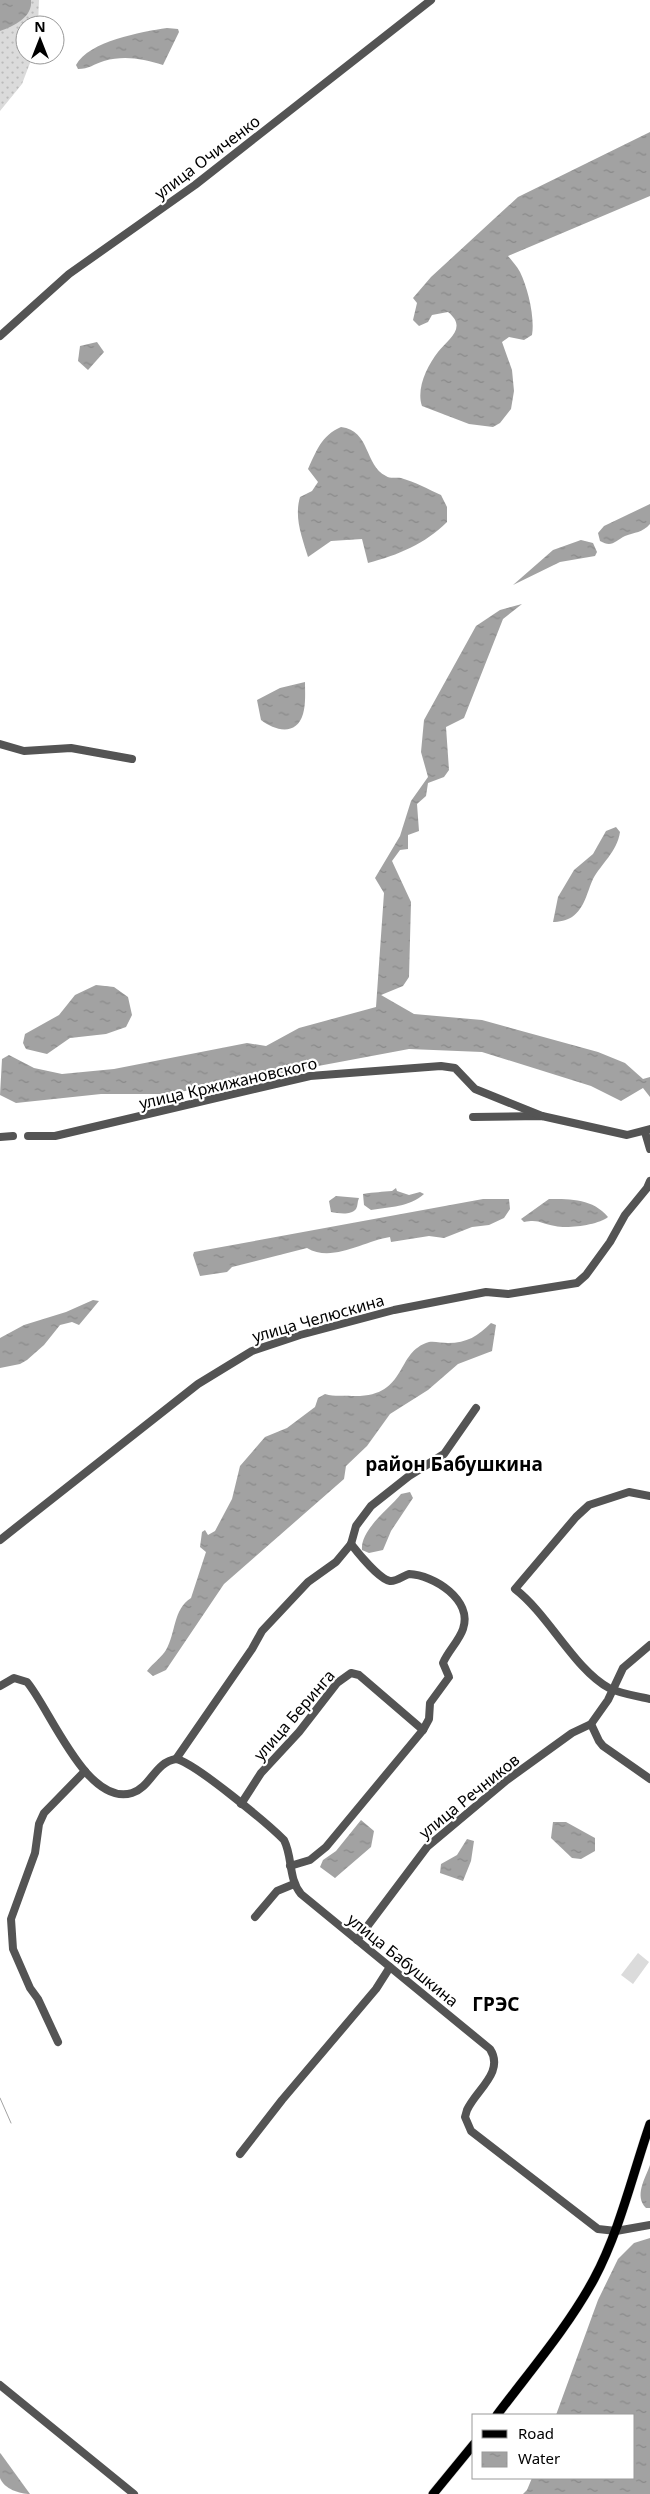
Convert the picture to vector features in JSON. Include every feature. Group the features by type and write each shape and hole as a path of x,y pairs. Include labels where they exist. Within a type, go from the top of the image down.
{"main road":[{"path":"498,2414 578,2306 595,2278 616,2231 650,2124"},
{"path":"433,2494 472,2446"}],"street":[{"name":"улица Очиченко","path":"0,336 69,274 195,185 431,0"},
{"path":"0,744 24,752 71,748 132,759"},
{"name":"улица Кржижановского","path":"28,1136 55,1136 310,1076 441,1066 455,1068 474,1089 542,1116 627,1135 648,1131"},
{"name":"улица Кржижановского","path":"473,1117 542,1116"},
{"path":"648,1131 650,1149"},
{"path":"0,1137 13,1136"},
{"name":"улица Челюскина","path":"0,1540 198,1384 252,1351 319,1330 394,1310 486,1292 508,1294 577,1283 582,1280 610,1242 625,1216 647,1188 650,1181"},
{"path":"0,1686 14,1678 27,1682 85,1772 96,1784 120,1794 131,1794 141,1788 162,1765 176,1759 262,1631 308,1582 336,1562 352,1544 356,1526 371,1506 409,1476 444,1454 476,1408"},
{"path":"650,1496 629,1492 589,1505 576,1517 515,1589 532,1603 590,1672 612,1689 650,1699"},
{"path":"290,1866 310,1860 326,1847 423,1730 429,1719 430,1703 449,1677 443,1663 462,1632 464,1612 458,1600 438,1583 409,1574 393,1581 387,1580 366,1563 352,1544"},
{"path":"650,1645 623,1668 591,1724 598,1741 603,1746 650,1779"},
{"name":"улица Беринга","path":"241,1804 262,1773 299,1732 338,1683 350,1673 359,1675 423,1730"},
{"name":"улица Речников","path":"357,1940 427,1848 507,1780 572,1733 591,1724"},
{"path":"176,1759 188,1763 284,1840 288,1849 294,1884 277,1891 255,1917"},
{"path":"58,2042 38,1999 30,1988 13,1949 10,1919 35,1853 39,1824 44,1813 85,1772"},
{"name":"улица Бабушкина","path":"294,1884 301,1894 483,2042 493,2053 495,2068 467,2110 465,2118 471,2131 590,2225 602,2231 616,2231"},
{"path":"240,2154 282,2100 376,1989 390,1967"},
{"path":"616,2231 650,2226"},
{"path":"0,2385 134,2494"}],"shaded area":[{"path":"0,0 39,0 38,15 15,15 15,65 29,65 22,84 0,111"},
{"path":"638,1953 649,1962 633,1984 621,1975"}],"water":[{"path":"0,0 31,0 31,6 27,15 15,15 15,24 0,31"},
{"path":"167,28 178,29 179,32 163,65 127,58 112,59 82,69 78,69 76,65 92,50 104,44 130,35"},
{"path":"650,132 650,196 508,256 519,270 526,286 532,312 533,328 532,335 524,340 509,337 502,342 512,370 514,391 511,409 500,423 493,427 469,424 422,406 420,392 424,378 438,352 454,333 456,323 448,312 432,315 428,322 419,326 413,320 417,303 413,298 431,277 518,197"},
{"path":"97,342 104,352 88,370 78,361 80,346"},
{"path":"341,427 351,430 358,435 374,464 386,476 406,480 441,495 447,507 447,522 420,543 368,563 362,539 331,541 308,557 298,520 300,497 312,491 318,482 308,469 317,450 324,439"},
{"path":"650,504 650,524 644,529 611,544 600,541 598,533 604,526"},
{"path":"581,540 593,543 597,552 595,556 560,562 513,585 553,550"},
{"path":"522,604 503,619 464,718 446,727 449,770 444,777 428,783 426,796 417,804 419,831 408,835 408,849 400,850 392,861 411,902 409,977 403,986 381,995 414,1014 482,1020 598,1052 625,1063 643,1079 650,1077 650,1097 643,1088 621,1101 591,1086 482,1052 409,1049 169,1094 101,1094 16,1103 0,1095 2,1059 9,1055 34,1068 62,1074 114,1069 247,1043 266,1046 299,1028 376,1007 384,893 375,878 400,836 411,801 428,777 421,752 424,720 476,626 500,610"},
{"path":"305,682 304,710 296,726 279,729 261,720 257,700 280,688"},
{"path":"616,827 620,832 616,846 596,873 580,909 570,918 553,922 558,897 574,870 593,854 606,831"},
{"path":"96,985 114,987 128,997 132,1015 126,1027 106,1034 70,1038 47,1054 26,1049 23,1043 25,1034 59,1015 75,995"},
{"path":"396,1188 397,1191 409,1195 420,1192 424,1194 412,1202 392,1207 371,1210 364,1205 363,1194 392,1191"},
{"path":"336,1196 359,1198 356,1209 347,1213 331,1212 329,1201"},
{"path":"483,1199 509,1199 510,1209 504,1218 489,1225 472,1227 444,1238 429,1236 391,1242 390,1237 348,1250 327,1253 307,1248 232,1267 227,1272 200,1276 193,1255 194,1252"},
{"path":"549,1199 589,1203 608,1217 583,1226 567,1227 537,1221 524,1222 521,1219"},
{"path":"93,1300 99,1301 79,1325 72,1322 60,1325 44,1345 27,1360 20,1364 0,1368 0,1338 24,1325 66,1312"},
{"path":"491,1323 496,1325 492,1351 458,1364 428,1390 390,1414 367,1446 346,1466 344,1479 224,1584 166,1670 153,1676 147,1671 166,1650 181,1608 191,1598 206,1552 200,1547 202,1532 205,1530 208,1535 215,1531 232,1499 240,1466 265,1437 287,1428 315,1407 318,1398 325,1394 370,1395 383,1390 399,1374 410,1355 418,1347 429,1342 455,1343 467,1340 477,1335"},
{"path":"410,1492 413,1498 391,1531 383,1550 369,1553 362,1550 363,1542 370,1527 401,1494"},
{"path":"361,1820 374,1831 371,1847 335,1878 320,1867 323,1860 336,1851"},
{"path":"553,1822 566,1822 595,1838 595,1851 581,1859 572,1858 551,1838"},
{"path":"467,1839 474,1841 471,1861 463,1881 440,1873 441,1864 457,1855"},
{"path":"650,2165 650,2208 646,2208 641,2198 641,2193"},
{"path":"650,2238 650,2494 523,2494 532,2479 635,2479 635,2414 556,2414 598,2300 618,2259 634,2243"},
{"path":"0,2453 30,2494 13,2490 2,2482 0,2478"}],"waterway":[{"path":"0,2098 11,2123"}],"district":[{"name":"район Бабушкина","path":"454,1464"},
{"name":"ГРЭС","path":"496,2004"}]}
